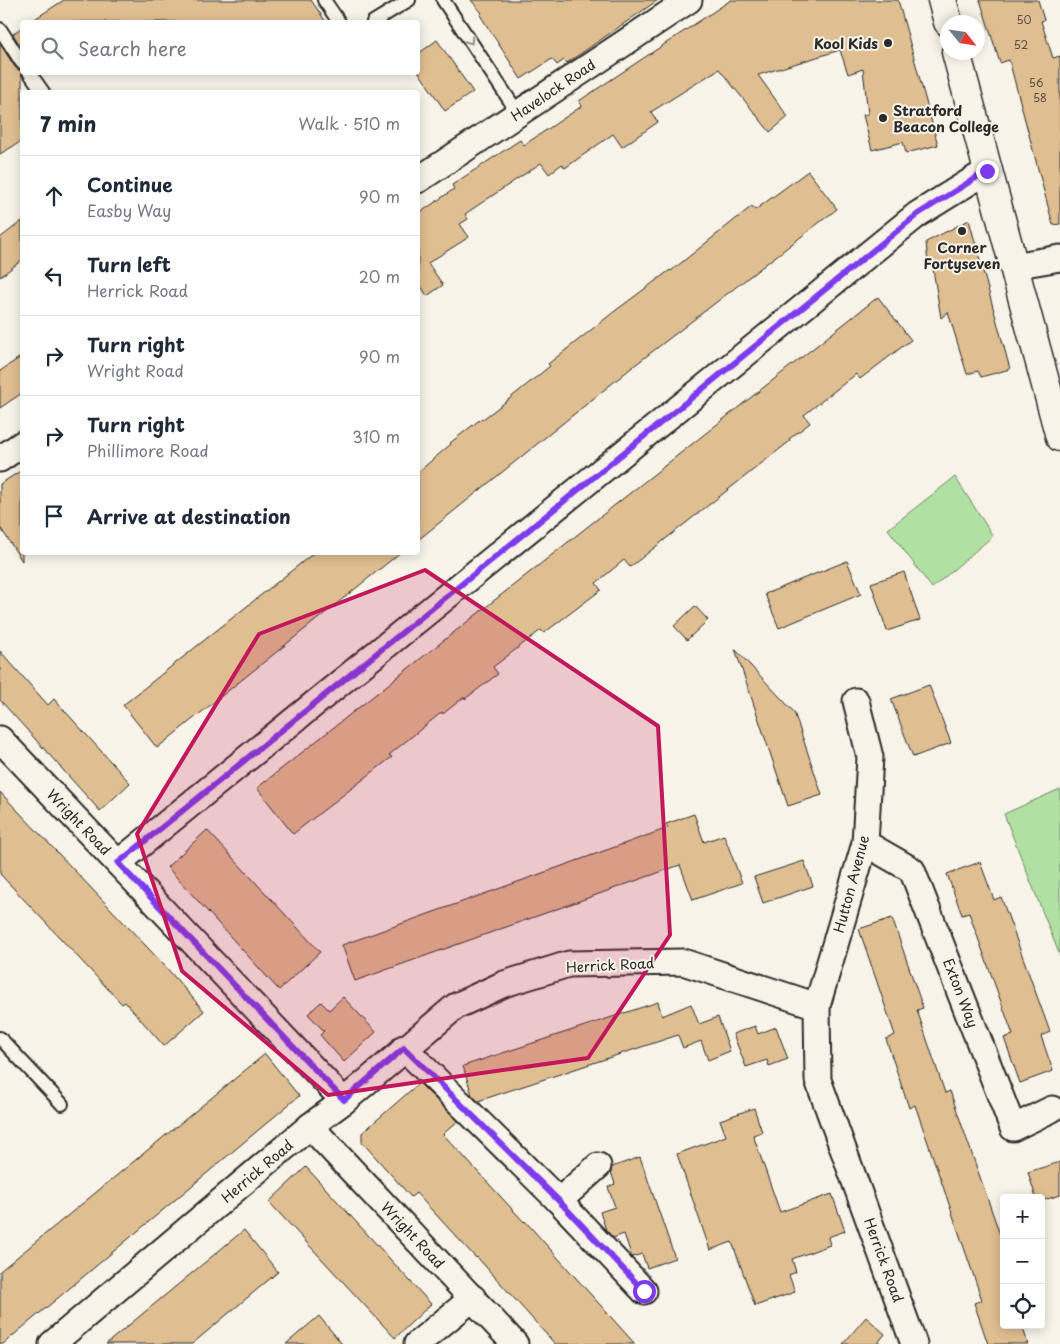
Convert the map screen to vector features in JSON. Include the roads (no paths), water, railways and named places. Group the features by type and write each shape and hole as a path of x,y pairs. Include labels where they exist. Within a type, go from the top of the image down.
{"main road":[{"path":"942,0 946,15"},
{"path":"958,60 1060,437"}],"street":[{"name":"Havelock Road","path":"420,179 688,0"},
{"path":"118,863 918,214 987,171"},
{"path":"1013,266 1060,258"},
{"path":"0,459 20,445"},
{"name":"Hutton Avenue","path":"817,1006 865,843 870,757 856,701"},
{"name":"Wright Road","path":"0,739 344,1100"},
{"name":"Exton Way","path":"865,843 912,870 1013,1128 1052,1109"},
{"name":"Herrick Road","path":"52,1344 310,1126 344,1100 456,1006 504,984 569,964 683,962 817,1006 818,1080 914,1344"},
{"path":"404,1048 559,1201 644,1291"},
{"name":"Wright Road","path":"310,1126 515,1344"},
{"path":"559,1201 598,1166"},
{"path":"417,1344 473,1298"}],"lane":[{"path":"324,0 338,20"},
{"path":"376,20 409,0"},
{"path":"443,0 518,113"},
{"path":"0,29 20,60"},
{"path":"31,75 42,90"},
{"path":"0,1038 62,1104"}],"place":[{"name":"Kool Kids","path":"888,43"},
{"name":"Stratford Beacon College","path":"883,118"},
{"name":"Corner Fortyseven","path":"962,231"}]}
